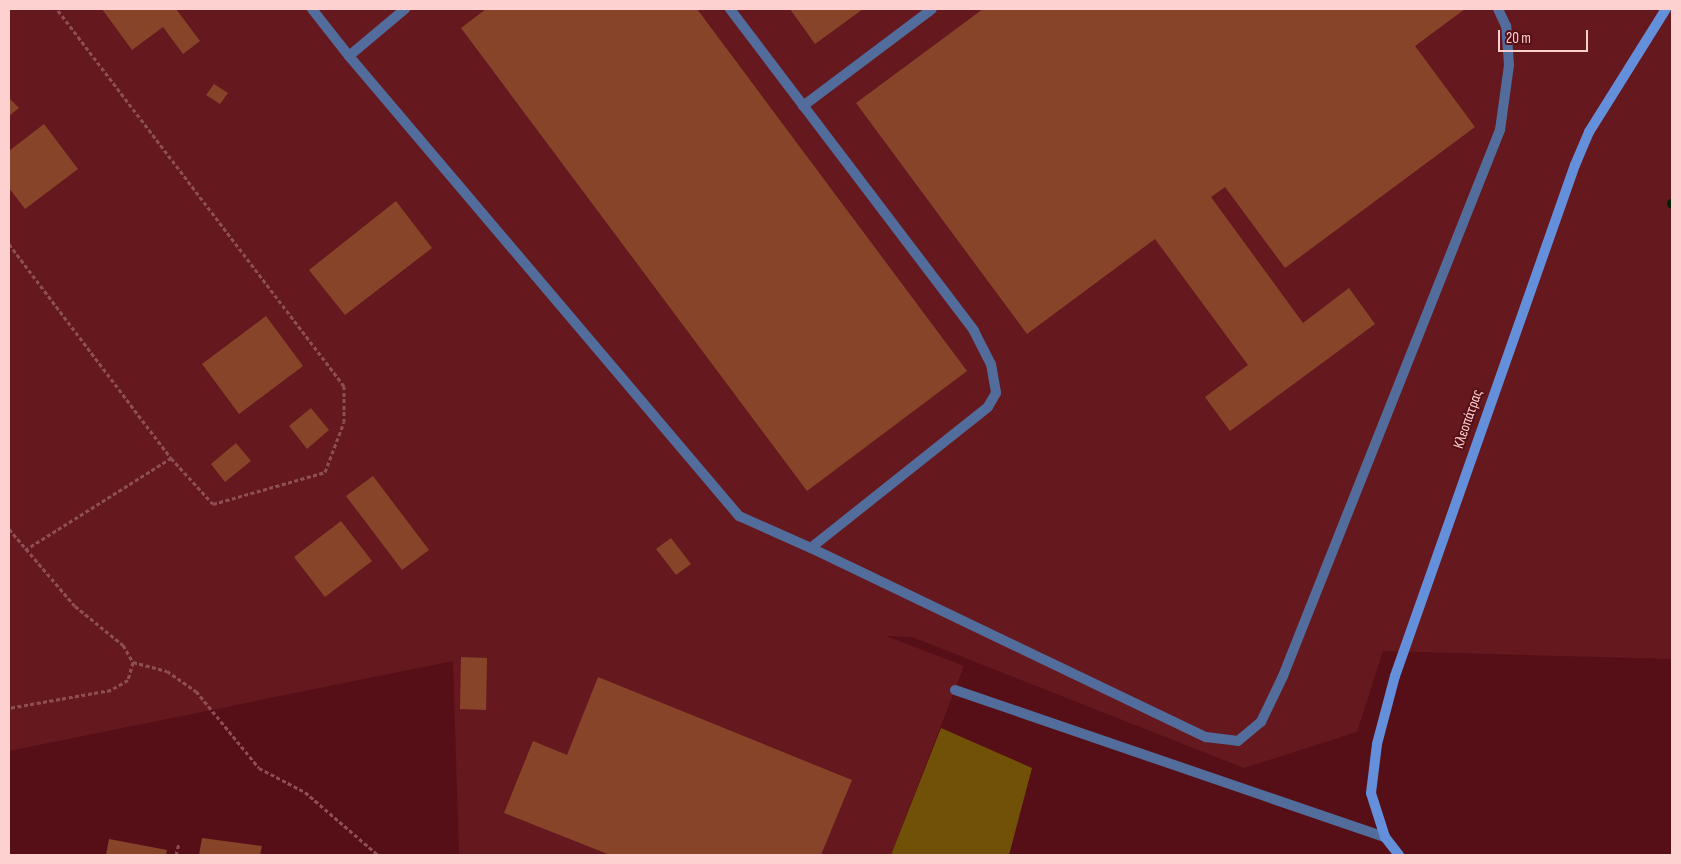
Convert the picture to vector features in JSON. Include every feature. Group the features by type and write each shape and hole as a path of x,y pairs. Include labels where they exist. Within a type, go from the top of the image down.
{"street":[{"path":"312,9 349,56 739,516 1206,737 1238,741 1261,722 1500,130 1509,65 1506,26 1498,9"},
{"path":"349,56 406,9"},
{"path":"730,9 974,331 991,364 996,393 988,407 810,548"},
{"path":"803,106 932,9"},
{"name":"Κλεοπάτρας","path":"1399,855 1385,837 1371,801 1372,767 1395,676 1575,165 1589,132 1666,9"},
{"path":"955,690 1385,837"}],"path":[{"path":"9,244 171,458 213,504 325,472 344,422 344,386 57,9"},
{"path":"24,550 171,458"},
{"path":"9,528 24,550 75,606 123,645 133,662 167,671 196,691 259,768 304,792 378,855"},
{"path":"9,708 110,690 128,680 133,662"},
{"path":"176,855 179,843"}],"shaded area":[{"path":"9,9 1672,9 1672,659 1383,651 1357,732 1244,768 912,637 886,636 964,666 891,855 459,855 453,661 9,751"},
{"path":"941,728 1032,768 1009,855 891,855"}],"building":[{"path":"102,9 176,9 200,41 183,54 163,27 132,50"},
{"path":"486,9 697,9 967,371 807,491 461,28"},
{"path":"790,9 863,9 815,44"},
{"path":"983,9 1465,9 1415,46 1475,127 1285,268 1225,187 1211,197 1303,323 1349,288 1375,324 1230,431 1205,397 1248,365 1155,239 1027,334 856,103"},
{"path":"214,84 228,93 220,104 206,95"},
{"path":"9,98 19,108 9,116"},
{"path":"44,124 78,169 25,209 9,188 9,151"},
{"path":"396,201 432,248 345,315 309,270"},
{"path":"266,316 303,366 239,414 202,364"},
{"path":"311,408 329,430 307,449 289,426"},
{"path":"236,443 251,461 225,482 211,464"},
{"path":"373,476 429,550 402,570 346,496"},
{"path":"341,521 372,561 325,597 294,557"},
{"path":"671,538 691,564 676,575 656,549"},
{"path":"461,657 487,658 486,710 460,709"},
{"path":"598,677 852,780 821,855 610,855 504,813 533,741 567,755"},
{"path":"202,838 262,846 260,855 199,855"},
{"path":"109,839 167,850 166,855 106,855"}]}
